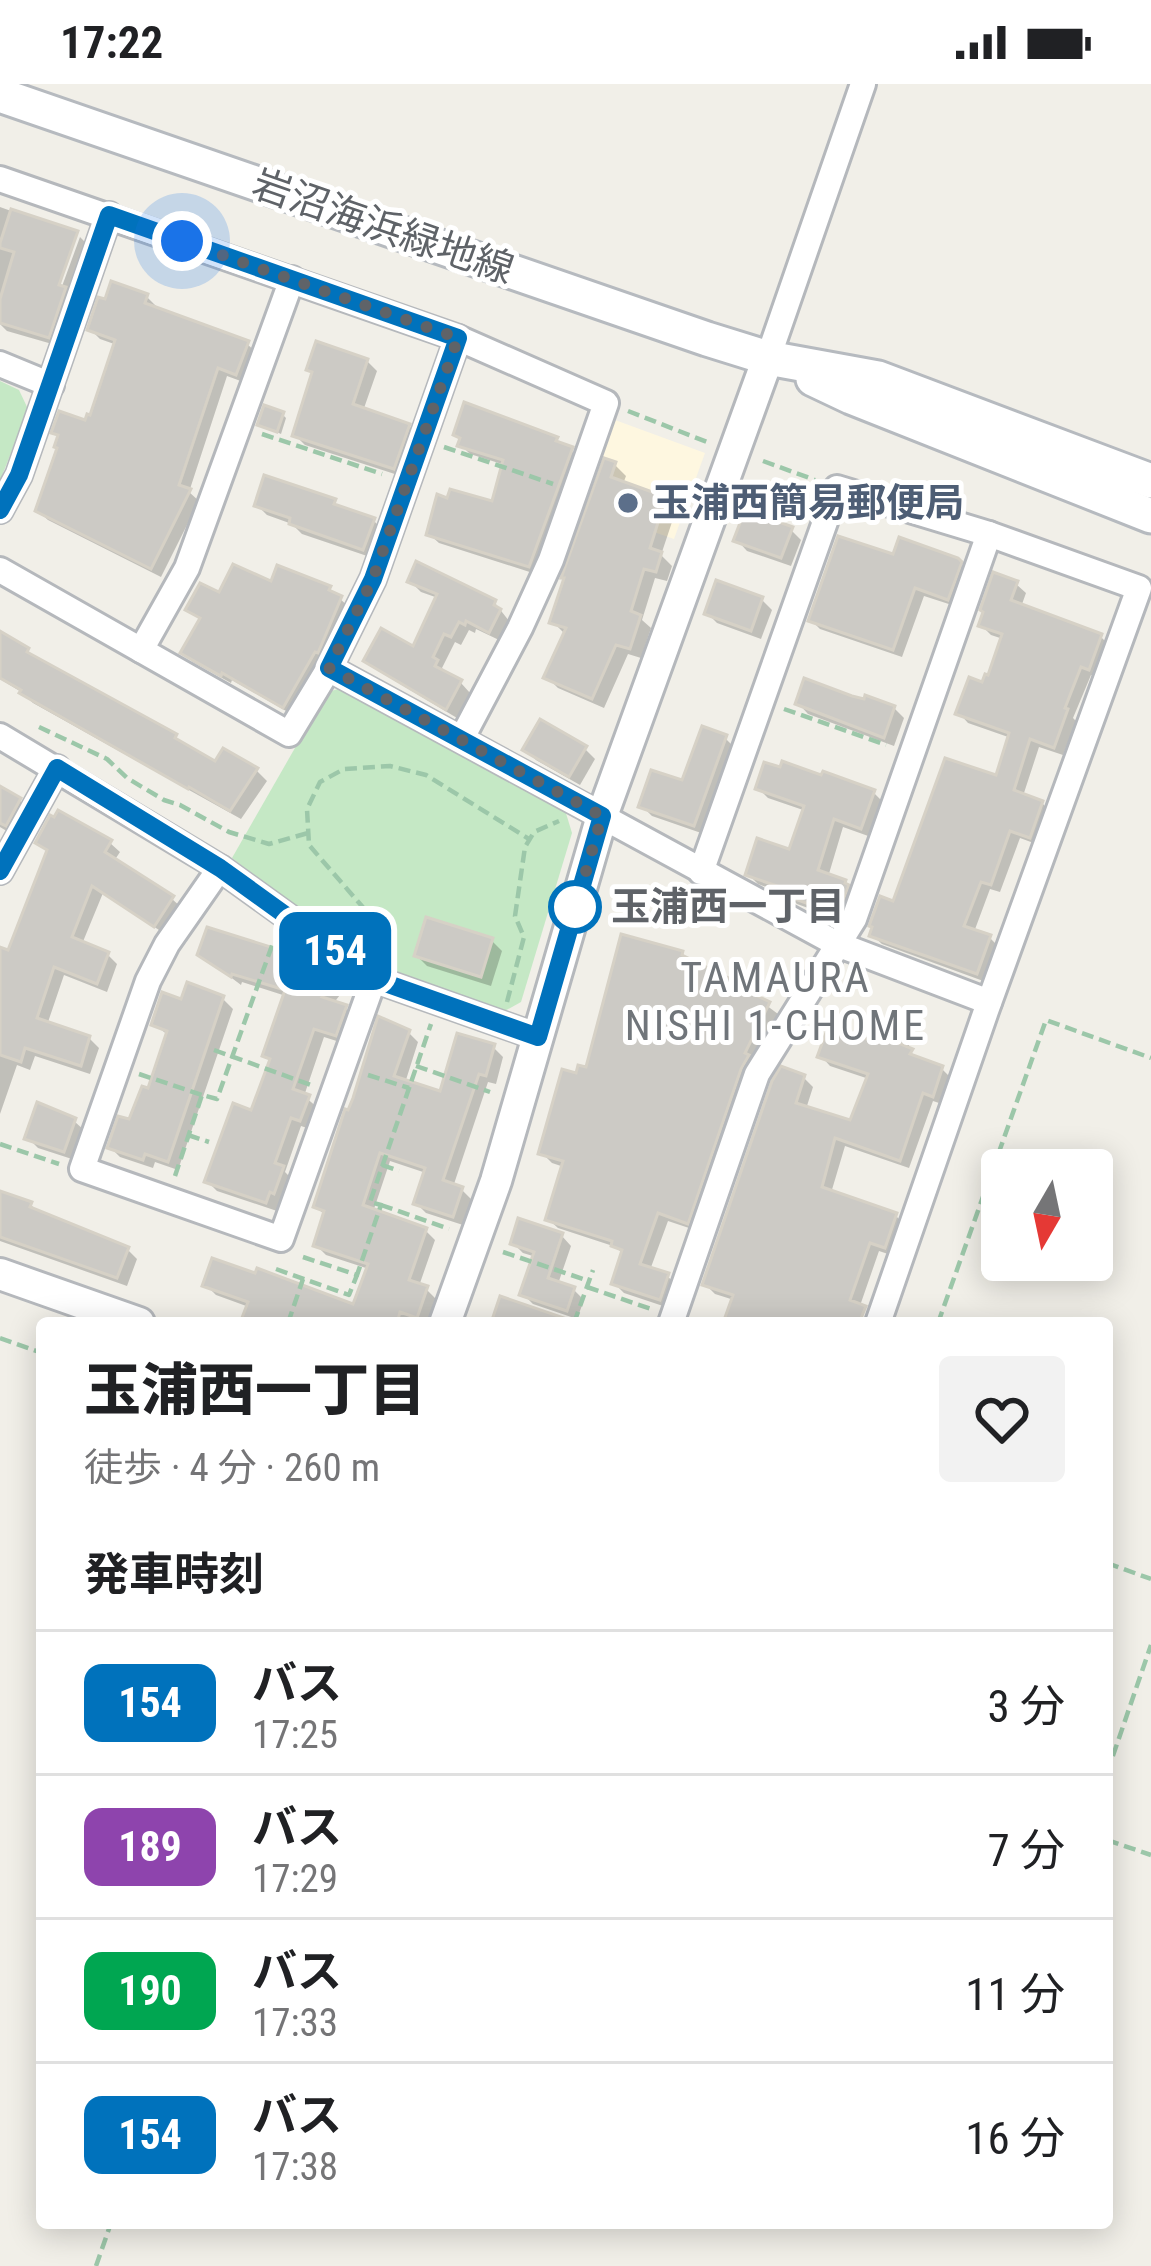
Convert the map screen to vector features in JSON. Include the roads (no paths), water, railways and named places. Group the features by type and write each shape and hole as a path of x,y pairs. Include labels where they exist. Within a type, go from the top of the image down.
{"main road":[{"name":"岩沼海浜緑地線","path":"0,95 768,358 850,397 1151,516"},
{"name":"岩沼海浜緑地線","path":"768,358 878,378 1151,481"}],"street":[{"path":"447,1317 496,1181 602,816 862,84"},
{"path":"0,178 458,338 606,403 551,560 462,738"},
{"path":"0,510 19,475 109,215"},
{"path":"141,650 188,568 292,279"},
{"path":"0,569 289,734 329,668 373,579 458,338"},
{"path":"0,364 51,386"},
{"path":"701,872 837,488 989,534 1139,588 880,1317"},
{"path":"673,1317 757,1074 854,919 989,534"},
{"path":"329,668 837,944 989,1002"},
{"path":"0,736 220,868 376,979 538,1037"},
{"path":"0,871 57,768"},
{"path":"220,868 158,962 82,1169 281,1239 376,979"},
{"path":"0,1274 122,1317"}],"place":[{"name":"玉浦西簡易郵便局","path":"628,503"},
{"name":"玉浦西一丁目","path":"575,907"}],"district":[{"name":"TAMAURA NISHI 1-CHOME","path":"776,1001"}]}
